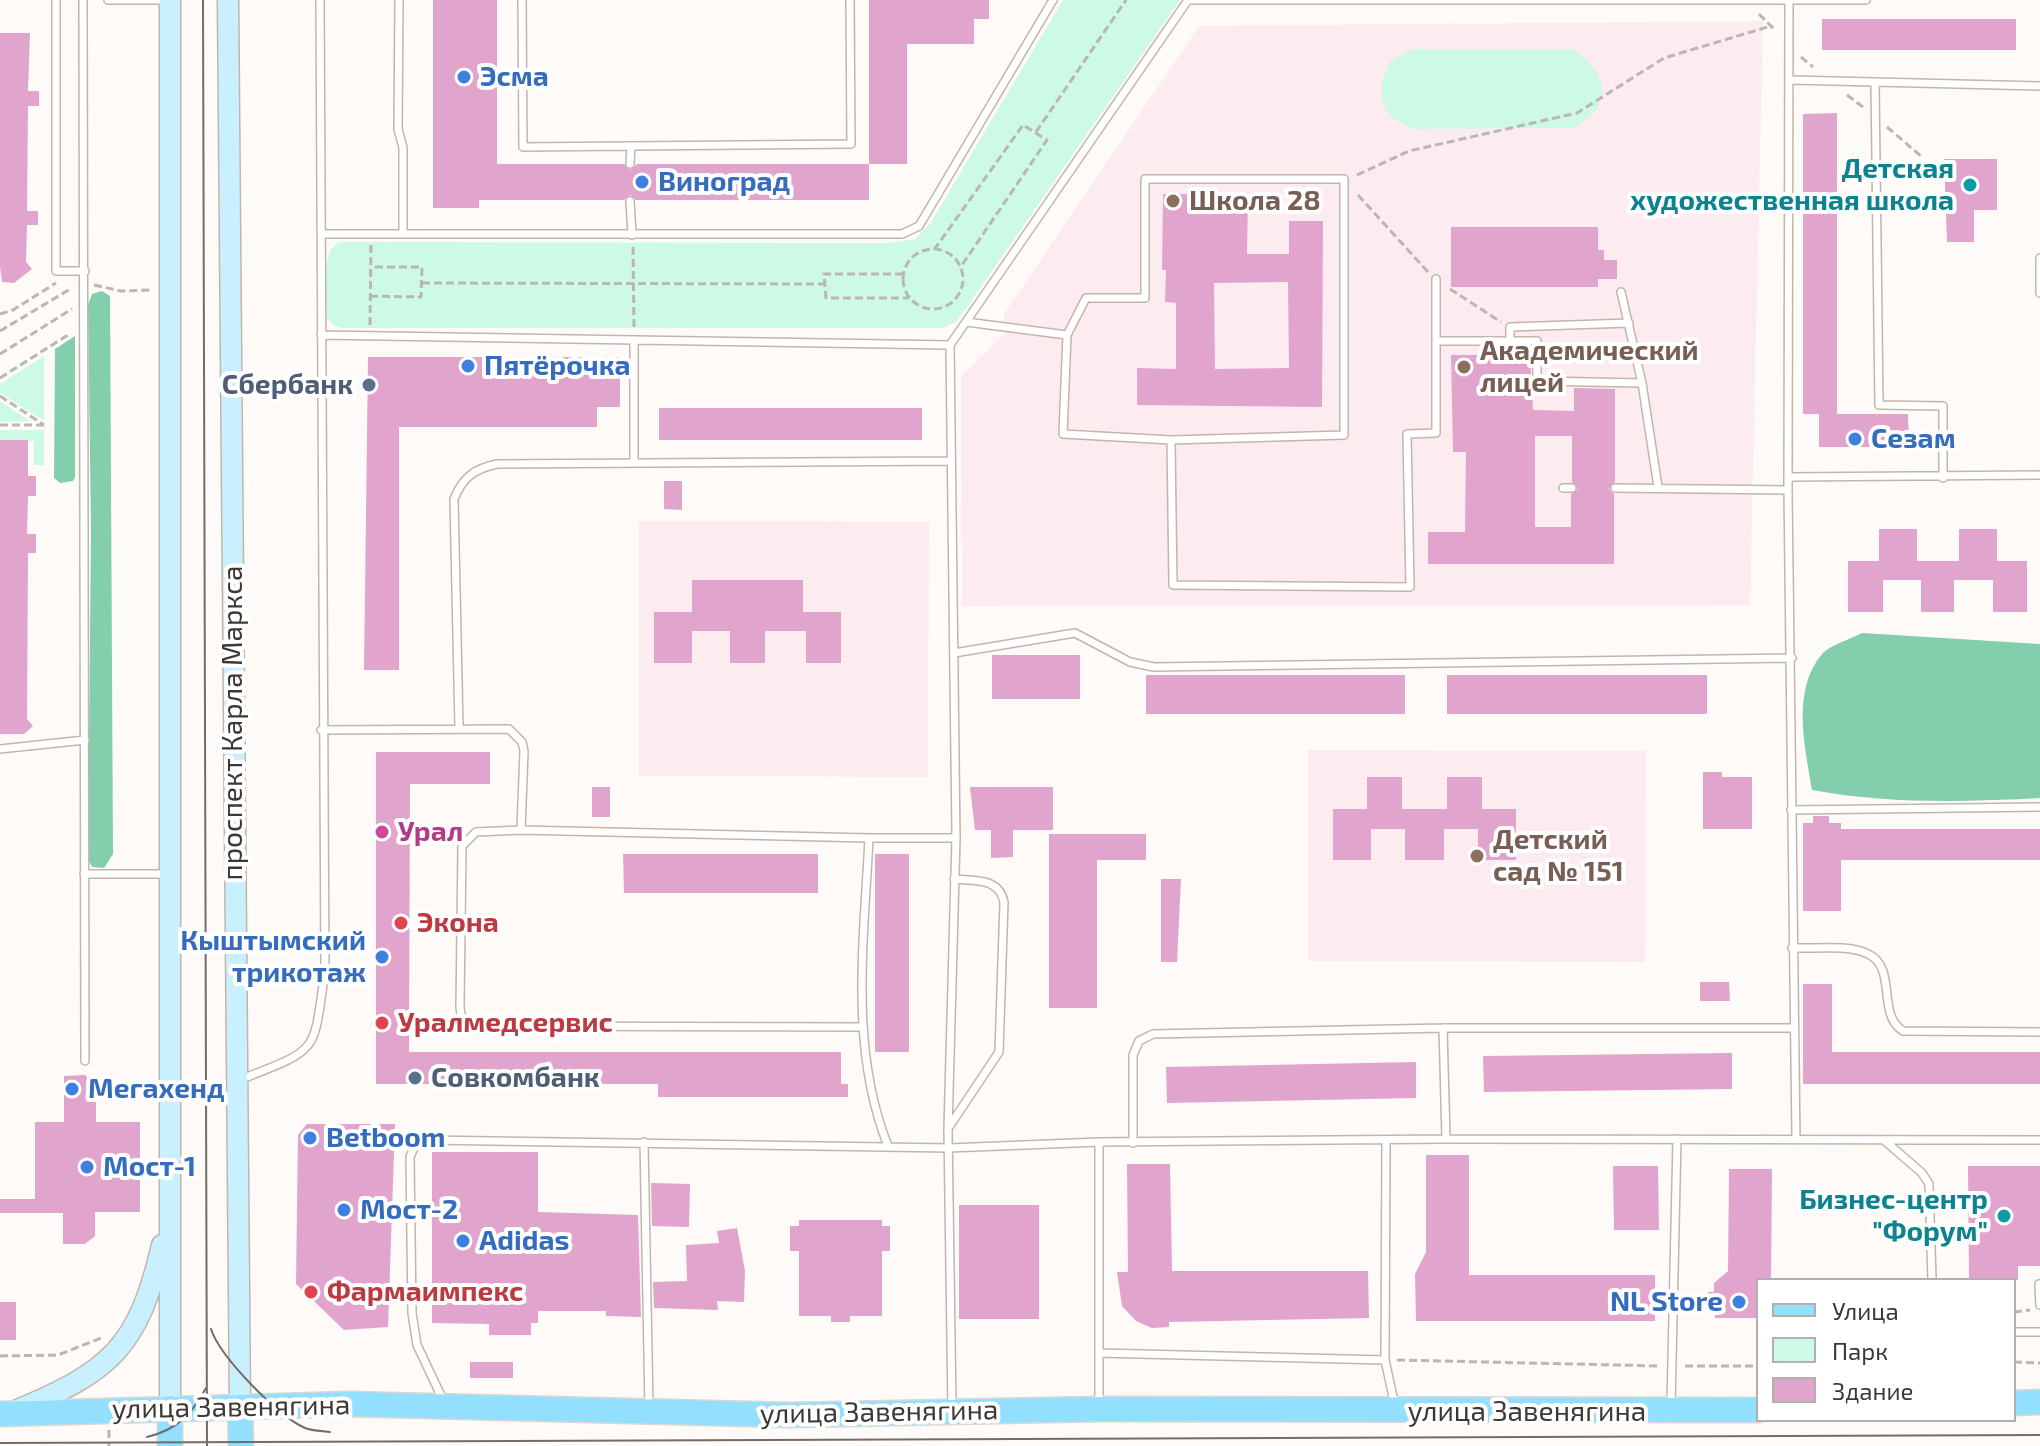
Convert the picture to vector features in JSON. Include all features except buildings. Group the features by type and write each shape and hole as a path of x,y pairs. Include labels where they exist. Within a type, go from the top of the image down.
{"main road":[{"path":"170,0 170,1446"},
{"name":"проспект Карла Маркса","path":"228,0 241,1446"},
{"path":"4,1414 67,1389 122,1347 150,1297 170,1214"},
{"path":"2016,1403 2040,1402"},
{"name":"улица Завенягина","path":"4,1414 170,1408 445,1405 791,1415 1099,1409 1756,1410"}],"lane":[{"path":"56,0 56,271 85,271"},
{"path":"83,0 85,1061"},
{"path":"108,0 170,0"},
{"path":"236,1081 290,1061 306,1051 316,1035 325,970 321,730 320,0"},
{"path":"399,0 398,129 403,148 403,234"},
{"path":"522,0 523,147 851,144 850,0"},
{"path":"322,234 902,234 919,226 1053,0"},
{"path":"952,1411 948,1129 956,838 950,345 1188,0 1866,0"},
{"path":"1789,1 1788,490 1792,658 1792,1028 1796,1140"},
{"path":"1790,80 2040,86"},
{"path":"1875,82 1879,405 1943,406 1943,478"},
{"path":"630,164 631,146"},
{"path":"1145,179 1344,179 1344,435 1171,440 1063,434 1067,335 1086,298 1145,298 1145,179"},
{"path":"630,201 632,235"},
{"path":"2040,258 2040,293"},
{"path":"1171,440 1173,585 1410,587 1407,434 1436,433 1436,279"},
{"path":"1621,292 1642,383 1658,487"},
{"path":"966,322 1067,335"},
{"path":"1510,340 1510,327 1629,323"},
{"path":"321,335 950,345"},
{"path":"634,341 634,463"},
{"path":"1437,341 1537,341 1537,381 1642,383"},
{"path":"459,727 454,499 460,484 480,468 497,464 951,461"},
{"path":"1789,477 2040,475"},
{"path":"1615,488 1788,490"},
{"path":"954,653 1075,633 1130,662 1154,667 1792,658"},
{"path":"321,730 500,727 517,734 522,742 521,830"},
{"path":"0,749 85,740"},
{"path":"1791,810 2040,807"},
{"path":"861,1027 472,1026 461,1015 460,1007 462,846 476,832 521,830 956,838"},
{"path":"869,838 861,1027 879,1123 888,1146"},
{"path":"84,874 169,874"},
{"path":"948,1129 999,1052 1004,902 998,888 992,884 954,879"},
{"path":"1792,948 1856,951 1876,960 1883,969 1891,1020 1903,1031 2040,1032"},
{"path":"1133,1143 1133,1055 1135,1047 1146,1036 1443,1028 1792,1028"},
{"path":"1443,1028 1446,1139"},
{"path":"445,1405 417,1345 412,1313 410,1157 416,1143 427,1140 949,1148 1099,1142 1386,1142 1446,1139 2040,1140"},
{"path":"1671,1412 1669,1366 1677,1139"},
{"path":"1884,1140 1922,1173 1929,1184 1932,1278"},
{"path":"644,1142 649,1410"},
{"path":"1099,1142 1099,1409"},
{"path":"1386,1142 1385,1360 1396,1411"},
{"path":"2039,1284 2040,1305"},
{"path":"2016,1332 2040,1332"},
{"path":"1099,1353 1385,1360"}],"path":[{"path":"1036,132 1126,0"},
{"path":"1510,327 1436,279 1344,179 1369,172 1409,151 1577,113 1664,58 1771,26"},
{"path":"903,274 824,274 826,298 909,298 931,309 948,305 959,293 960,268 1047,140 1023,125 934,250 911,259 903,274 909,298"},
{"path":"370,336 371,234"},
{"path":"632,235 634,341"},
{"path":"934,250 950,255 960,268"},
{"path":"370,296 421,297 422,283 422,267 371,267"},
{"path":"0,314 75,271"},
{"path":"422,283 825,284"},
{"path":"94,285 121,291 152,290"},
{"path":"0,331 75,286"},
{"path":"45,290 52,300"},
{"path":"0,354 76,306"},
{"path":"0,378 77,329"},
{"path":"0,396 45,425 0,425"},
{"path":"0,1356 58,1355 106,1336"},
{"path":"1385,1360 1756,1366"},
{"path":"2016,1362 2040,1363"}],"shaded area":[{"path":"1763,21 1750,605 962,606 961,376 1004,334 1004,314 1199,26"},
{"path":"639,521 929,522 928,777 639,776"},
{"name":"Детский сад № 151","path":"1308,750 1646,751 1645,962 1308,961"}],"green space":[{"path":"1063,0 1180,0 965,310 955,322 943,328 343,328 333,325 327,318 326,266 332,248 339,242 888,243 915,239 930,224"},
{"path":"1413,49 1572,49 1594,68 1600,78 1601,99 1596,110 1573,128 1413,129 1391,117 1382,100 1382,80 1391,60"},
{"path":"102,291 110,296 113,854 104,868 92,867 88,858 91,530 88,305 92,294"},
{"path":"75,336 75,477 73,481 60,483 54,478 55,349"},
{"path":"44,356 44,421 0,393 0,384"},
{"path":"0,401 27,419 32,421 0,422"},
{"path":"0,430 44,430 44,465 34,465 34,441 0,440"},
{"path":"1862,633 2040,644 2040,798 1926,801 1869,798 1812,790 1803,720 1806,685 1822,654"}],"tram line":[{"path":"203,0 207,1446"},
{"path":"211,1329 226,1355 280,1411 305,1428 330,1432"},
{"path":"147,1437 167,1430 182,1420 206,1388"},
{"path":"0,1443 2040,1435"}],"place":[{"name":"Эсма","path":"464,77"},
{"name":"Виноград","path":"642,182"},
{"name":"Детская художественная школа","path":"1970,185"},
{"name":"Школа 28","path":"1173,201"},
{"name":"Пятёрочка","path":"468,366"},
{"name":"Академический лицей","path":"1464,367"},
{"name":"Сбербанк","path":"369,385"},
{"name":"Сезам","path":"1855,439"},
{"name":"Урал","path":"382,832"},
{"name":"Детский сад № 151","path":"1477,856"},
{"name":"Экона","path":"401,923"},
{"name":"Кыштымский трикотаж","path":"382,957"},
{"name":"Уралмедсервис","path":"382,1023"},
{"name":"Совкомбанк","path":"415,1078"},
{"name":"Мегахенд","path":"72,1089"},
{"name":"Betboom","path":"310,1138"},
{"name":"Мост-1","path":"87,1167"},
{"name":"Мост-2","path":"344,1210"},
{"name":"Бизнес-центр \"Форум\"","path":"2004,1216"},
{"name":"Adidas","path":"463,1241"},
{"name":"Фармаимпекс","path":"311,1292"},
{"name":"NL Store","path":"1739,1302"}]}
